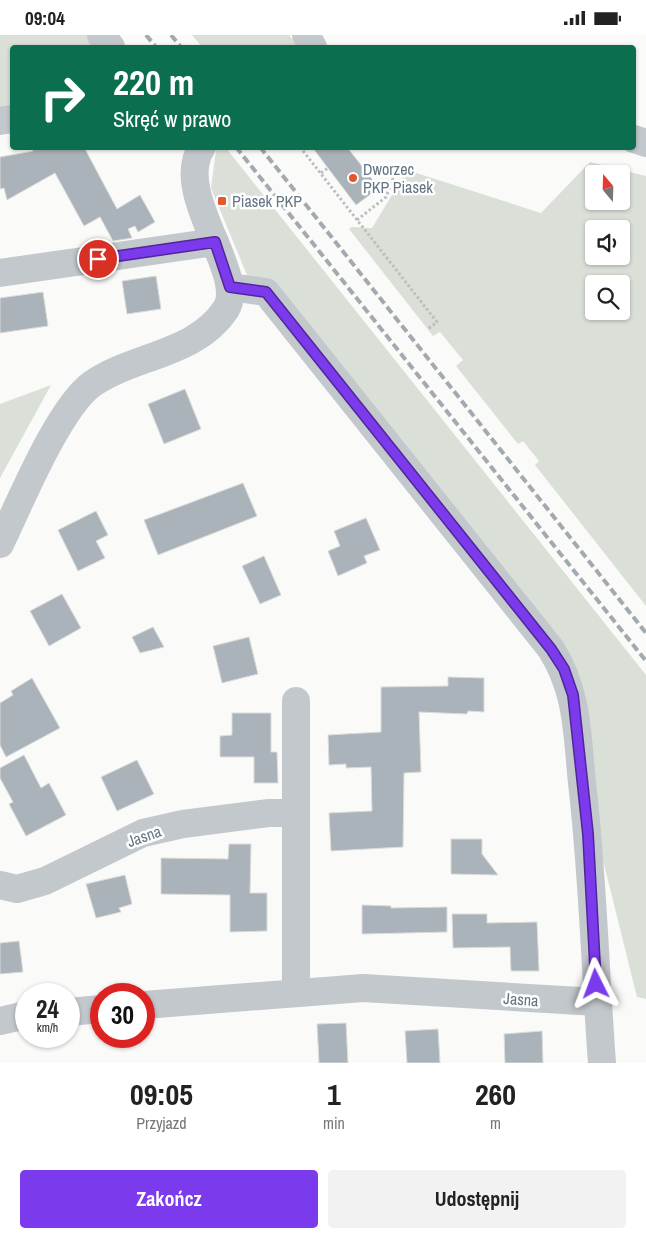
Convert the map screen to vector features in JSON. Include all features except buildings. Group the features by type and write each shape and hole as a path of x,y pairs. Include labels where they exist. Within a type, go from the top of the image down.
{"street":[{"path":"101,35 109,45"},
{"path":"0,543 71,407 92,385 117,370 180,346 209,329 227,308 230,287 198,200 194,175 197,150"},
{"path":"0,273 215,242"},
{"path":"230,287 266,292 551,649 564,669 573,695 588,834 602,1063"},
{"path":"296,701 296,992"},
{"name":"Jasna","path":"0,885 16,889 46,881 143,833 183,824 269,813 296,813"},
{"name":"Jasna","path":"155,1004 363,988 597,1003"},
{"path":"0,1021 15,1018"}],"path":[{"path":"302,150 437,323 428,329"},
{"path":"320,173 328,168"},
{"path":"357,220 386,197 394,176"}],"shaded area":[{"path":"0,35 90,35 98,45 10,45 10,109 0,110"},
{"path":"192,35 289,35 296,45 200,45"},
{"path":"216,150 228,150 646,675 646,999 637,997 596,832 576,689 249,280 211,188"},
{"path":"590,162 602,165 587,165"},
{"path":"585,167 585,210 630,210 630,172 646,176 646,606 535,465 539,461 523,441 518,444 456,366 463,360 440,332 433,336 349,229 352,227 372,228 407,170 541,213"},
{"path":"51,385 0,478 0,404"}],"railway":[{"path":"146,35 154,45"},
{"path":"171,35 179,45"},
{"path":"238,150 646,661"},
{"path":"262,150 646,633"}],"place":[{"name":"Dworzec PKP Piasek","path":"353,178"},
{"name":"Piasek PKP","path":"222,201"}],"route":[{"path":"98,259 215,242 230,287 266,292 551,649 564,669 573,695 588,834 596,984"}]}
